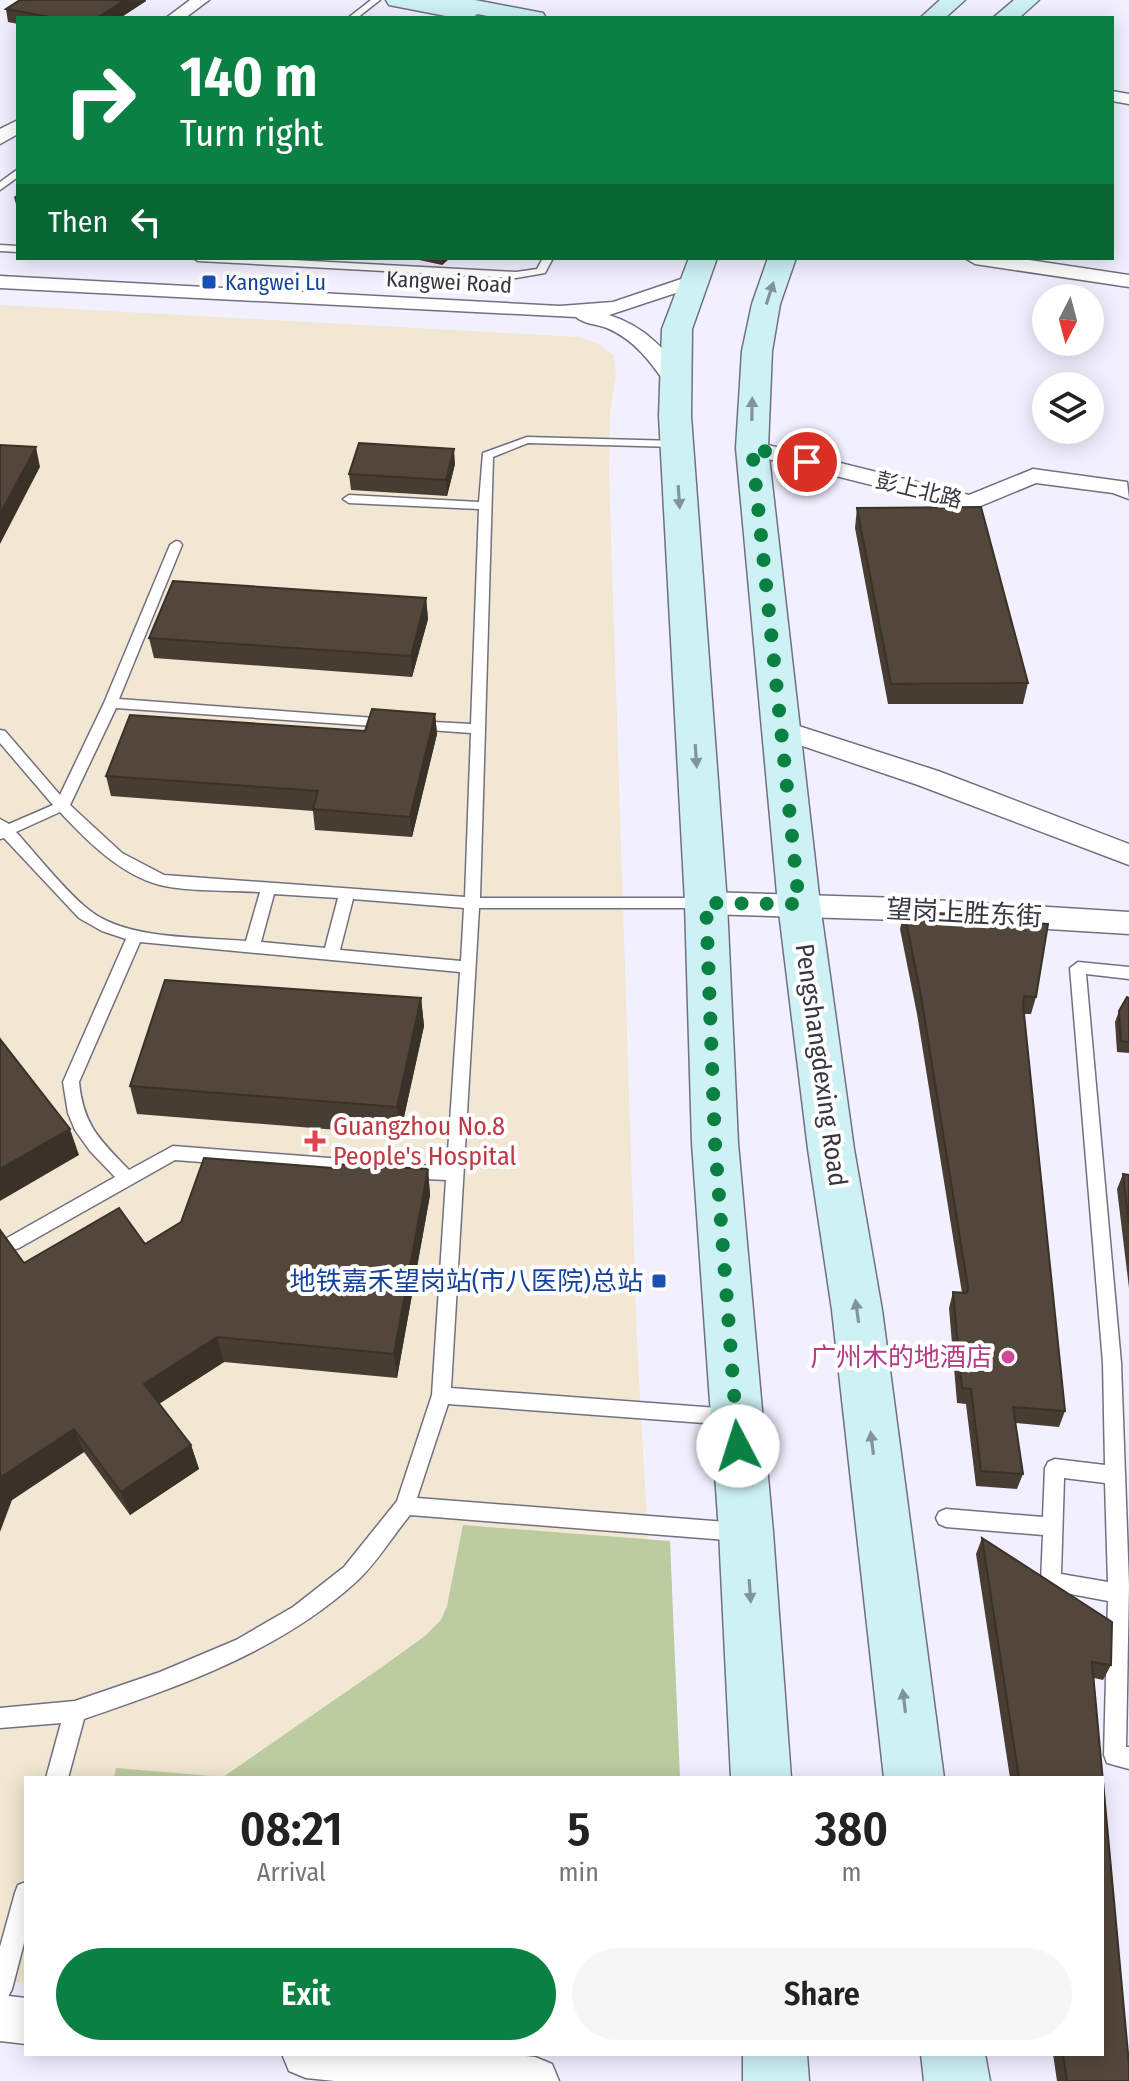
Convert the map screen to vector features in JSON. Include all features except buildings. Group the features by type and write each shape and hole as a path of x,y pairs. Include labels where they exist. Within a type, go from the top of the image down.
{"street":[{"path":"177,16 201,0"},
{"path":"397,0 482,16"},
{"path":"438,0 524,16"},
{"path":"934,16 954,0"},
{"path":"1007,16 1028,0"},
{"name":"Pengshangdexing Road","path":"781,260 759,328 752,396 752,448 799,904 831,1149 857,1310 914,1776"},
{"path":"988,260 1129,281"},
{"path":"560,312 616,308 698,270"},
{"path":"698,270 677,329 676,444 706,903 715,1143 746,1532 761,1776"},
{"name":"Kangwei Road","path":"0,282 560,312"},
{"path":"560,312 595,317 635,333 653,347 676,382"},
{"name":"彭上北路","path":"752,448 971,503 1033,476 1119,487 1129,492"},
{"path":"780,729 928,778 1129,855"},
{"name":"望岗上胜东街","path":"706,903 799,904 1129,923"},
{"path":"0,2018 24,2021"},
{"path":"323,2056 535,2081"},
{"path":"775,2056 776,2081"},
{"path":"953,2056 957,2081"}],"lane":[{"path":"355,16 376,0"},
{"path":"0,187 16,174"},
{"path":"278,260 516,275 541,271 547,260"},
{"path":"0,1718 75,1711 161,1682 243,1647 300,1614 351,1574 405,1506 441,1395 472,903 487,455 527,440 676,444"},
{"path":"349,499 487,506"},
{"path":"176,545 111,703 62,806 2,829 84,914 107,927 135,936 468,967"},
{"path":"111,703 478,729"},
{"path":"0,734 62,806 142,874 162,880 472,903 706,903"},
{"path":"252,947 268,889"},
{"path":"331,954 346,896"},
{"path":"127,1179 88,1138 73,1109 71,1082 135,936"},
{"path":"1129,973 1078,968 1112,1363 1123,1594 1115,1755 1129,1758"},
{"path":"13,1243 173,1153 455,1174"},
{"path":"441,1395 735,1417"},
{"path":"1115,1475 1055,1468 1051,1582 1123,1594"},
{"path":"405,1506 746,1532"},
{"path":"946,1518 1051,1527"},
{"path":"58,1776 75,1711"},
{"path":"0,1989 24,1900"}],"shaded area":[{"name":"Guangzhou No.8 People's Hospital","path":"0,305 579,337 601,345 614,356 616,375 610,412 609,474 637,1342 649,1559 656,1776 24,1776 24,1983 0,1980"}],"green space":[{"path":"463,1525 670,1541 680,1776 224,1776 425,1636 441,1620 447,1606"},
{"path":"116,1768 211,1776 114,1776"}],"place":[{"name":"Kangwei Lu","path":"209,282"},
{"name":"Guangzhou No.8 People's Hospital","path":"315,1141"},
{"name":"地铁嘉禾望岗站(市八医院)总站","path":"659,1281"},
{"name":"广州木的地酒店","path":"1008,1357"}],"route":[{"path":"738,1446 715,1143 706,903 799,904 752,448 807,462"}]}
